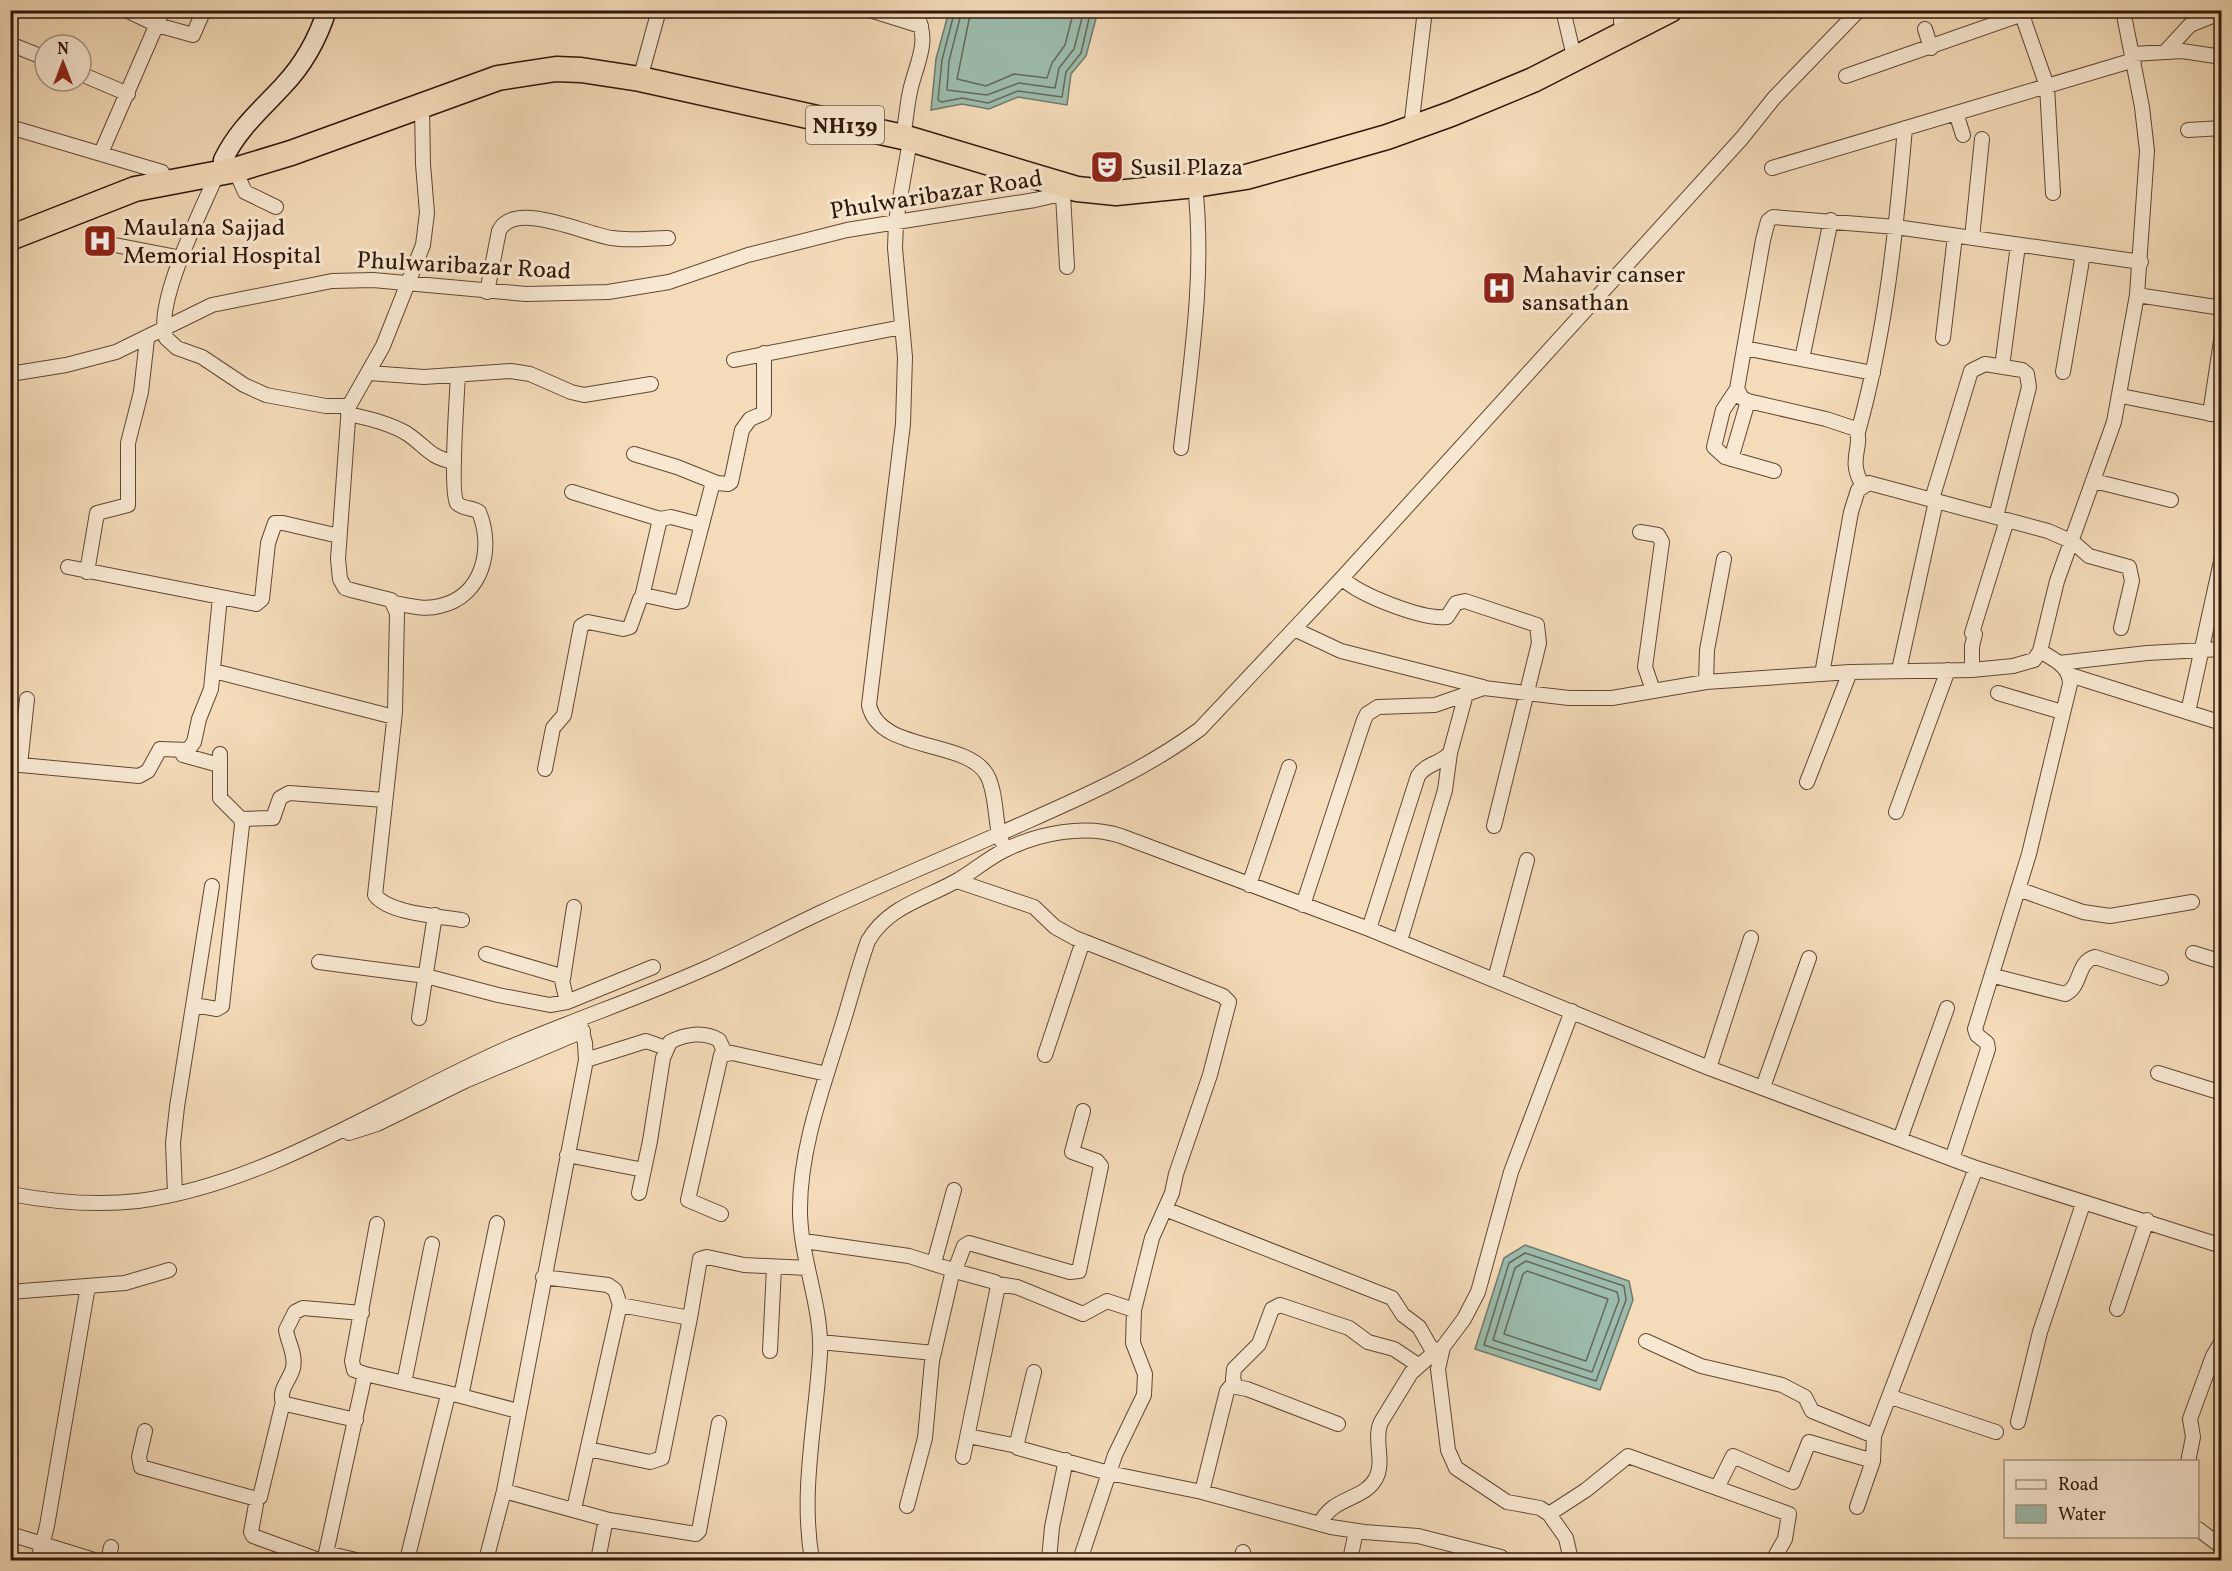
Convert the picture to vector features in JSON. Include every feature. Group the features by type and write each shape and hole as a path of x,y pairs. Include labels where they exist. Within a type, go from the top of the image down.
{"highway":[{"name":"NH139","path":"1079,188 1243,165 1412,122 1572,48 1621,16 1643,10"},
{"name":"NH139","path":"10,225 135,189 225,168 287,141 385,113 422,106 498,78 564,69 618,75 789,107 908,133 1061,174 1079,188 1125,192 1195,186 1246,177 1533,80 1670,10"},
{"name":"NH139","path":"385,113 485,70 528,60 582,58 643,68 789,107"},
{"name":"NH139","path":"10,238 132,178 162,172 225,168"}],"main road":[{"path":"225,168 232,142 246,122 284,85 303,61 327,10"}],"street":[{"path":"126,10 157,25 193,35 204,10"},
{"path":"101,153 163,10"},
{"path":"643,68 659,10"},
{"path":"870,10 921,26"},
{"path":"915,10 921,26 924,45 911,86 908,133 896,221 905,381 903,424 869,705 871,715 882,727 960,756 980,767 990,783 999,834 1005,850"},
{"path":"1412,122 1425,10"},
{"path":"1563,10 1572,48"},
{"path":"10,1194 99,1203 175,1194 209,1186 262,1166 475,1063 581,1026 822,912 1129,775 1175,747 1200,729 1342,578 1742,138 1774,98 1859,10"},
{"path":"1294,628 1341,651 1484,688 1590,699 1612,698 1706,682 1850,672 1972,670 2026,664 2034,660 2040,651 2057,581 2073,542 2121,396 2138,295 2147,151 2124,11"},
{"path":"2166,51 2190,25 2222,12"},
{"path":"1846,76 2028,13 2047,86 2053,193"},
{"path":"1925,29 1931,48"},
{"path":"10,44 33,53"},
{"path":"1772,168 2047,86 2133,57 2166,51 2222,57"},
{"path":"93,79 128,94"},
{"path":"422,106 427,226 420,254 383,346 349,410 339,536 339,570 345,588 385,597 394,603 421,608 452,602 468,590 483,565 488,546 479,512 457,503 454,462 458,375"},
{"path":"1956,113 1963,135"},
{"path":"10,127 162,172"},
{"path":"1862,484 1854,464 1858,432 1873,373 1887,297 1905,128"},
{"path":"2188,130 2222,128"},
{"path":"1972,238 1982,139"},
{"path":"276,207 245,192 225,168 182,258 165,306 163,330 166,338 177,348 202,357 255,390 300,402 349,410 395,428 415,440 434,457 454,462"},
{"path":"1181,448 1198,294 1199,230 1195,186"},
{"path":"1067,267 1079,188"},
{"name":"Phulwaribazar Road","path":"10,374 92,360 147,339 201,309 237,299 332,281 373,280 487,292 553,295 637,288 669,282 748,255 811,238 1079,188"},
{"path":"1774,471 1718,453 1714,440 1723,410 1737,389 1768,222 1780,215 1896,227 2141,262"},
{"path":"487,292 499,231 502,225 514,219 558,223 615,239 668,238"},
{"path":"1802,359 1831,220"},
{"path":"1943,338 1956,236"},
{"path":"115,245 182,258"},
{"path":"2002,367 2018,245"},
{"path":"2063,372 2083,254"},
{"path":"2138,295 2222,308"},
{"path":"734,360 902,327"},
{"path":"2121,396 2216,415 2222,334"},
{"path":"87,572 98,513 128,505 128,443 141,392 147,339"},
{"path":"1744,348 1873,373"},
{"path":"634,454 677,466 713,482 723,484 731,482 742,430 750,419 764,413 764,353"},
{"path":"1899,670 1934,500 1971,371 1985,364 2027,374 2029,387 1973,634 1972,670"},
{"path":"369,373 405,377 518,372 584,395 651,384"},
{"path":"1737,389 1742,398 1748,401 1844,423 1858,432"},
{"path":"1731,459 1748,401"},
{"path":"2094,481 2171,500"},
{"path":"642,597 648,595 672,602 682,601 713,482"},
{"path":"1862,484 1878,483 2048,531 2073,542 2089,556 2124,565 2131,570 2132,581 2121,628"},
{"path":"1822,674 1851,512 1862,484"},
{"path":"572,492 660,519 671,517 702,525"},
{"path":"545,769 553,728 564,715 581,626 588,622 623,629 630,627 642,597 660,519"},
{"path":"68,567 249,604 260,602 270,535 275,523 284,522 339,536"},
{"path":"1640,532 1658,535 1662,542 1645,667 1653,690"},
{"path":"2188,712 2222,557"},
{"path":"1706,682 1707,650 1724,559"},
{"path":"1342,578 1369,596 1432,616 1447,617 1456,603 1465,601 1538,625 1540,636 1528,692 1494,826"},
{"path":"27,699 15,764 144,776 159,749 184,751 191,747 199,719 208,699 214,671 220,597"},
{"path":"394,603 398,629 394,717 375,895 386,904 397,908 462,920"},
{"path":"2059,663 2222,649"},
{"path":"2040,651 2059,663 2070,675 2222,723"},
{"path":"1896,812 1948,670"},
{"path":"214,671 394,717"},
{"path":"1807,782 1850,672"},
{"path":"1952,1159 1988,1049 1987,1042 1977,1035 1975,1029 1994,976 2045,793 2070,675"},
{"path":"1303,905 1367,714 1385,706 1435,705 1484,688"},
{"path":"1998,693 2062,712"},
{"path":"1400,942 1445,790 1450,753 1466,694"},
{"path":"1369,929 1418,776 1423,769 1446,758 1450,753"},
{"path":"183,755 219,760 219,790 225,806 242,831 222,1006 217,1009 194,1005"},
{"path":"1249,885 1289,767"},
{"path":"234,821 273,818 280,798 289,793 384,800"},
{"path":"812,1560 806,1526 807,1487 820,1342 817,1306 800,1217 804,1172 827,1074 864,951 881,921 902,906 957,881 1005,850 1075,829 1098,830 1121,836 1369,929 1709,1068 1976,1168 2083,1204 2147,1220 2222,1246"},
{"path":"1495,979 1527,860"},
{"path":"957,881 1034,907 1055,927 1083,941 1178,977 1223,996 1229,1002 1210,1075 1165,1209 1150,1246 1134,1310 1133,1343 1145,1374 1145,1385 1137,1412 1115,1455 1080,1560"},
{"path":"175,1194 174,1134 212,886"},
{"path":"2018,889 2083,912 2109,916 2192,902"},
{"path":"567,1002 563,979 574,907"},
{"path":"419,1018 435,915"},
{"path":"1709,1068 1750,938"},
{"path":"1045,1055 1083,941"},
{"path":"2193,953 2222,962"},
{"path":"486,954 556,973 563,979"},
{"path":"1994,976 2065,994 2076,985 2084,963 2095,957 2161,978"},
{"path":"1763,1088 1809,958"},
{"path":"319,962 426,976 526,1002 550,1005 567,1002 653,967"},
{"path":"1900,1139 1947,1008"},
{"path":"1320,1524 1325,1512 1332,1506 1349,1499 1375,1481 1379,1466 1378,1429 1406,1379 1418,1365 1440,1351 1464,1319 1478,1292 1511,1172 1572,1011"},
{"path":"486,1560 504,1491 586,1060 581,1026"},
{"path":"639,1193 666,1048 676,1038 706,1034 719,1040 725,1053"},
{"path":"586,1060 646,1041 666,1048"},
{"path":"725,1053 827,1074"},
{"path":"721,1214 692,1204 688,1200 719,1059 725,1053"},
{"path":"2158,1073 2222,1093"},
{"path":"907,1506 927,1426 934,1353 964,1246 971,1243 1070,1272 1079,1271 1101,1166 1097,1161 1074,1153 1072,1150 1083,1111"},
{"path":"567,1155 644,1170"},
{"path":"1857,1507 1873,1461 1874,1436 1891,1397 1976,1168"},
{"path":"934,1263 954,1190"},
{"path":"10,1201 25,1197"},
{"path":"2018,1422 2040,1332 2083,1204"},
{"path":"1165,1209 1392,1298 1403,1315 1419,1327 1429,1347 1440,1351"},
{"path":"2117,1309 2147,1220"},
{"path":"407,1560 455,1395 497,1223"},
{"path":"377,1224 352,1367 365,1374 518,1411"},
{"path":"804,1240 884,1252 934,1263 955,1272 1017,1287 1083,1314 1107,1301 1134,1310"},
{"path":"404,1383 432,1244"},
{"path":"588,1449 650,1462 662,1458 700,1259 707,1257 738,1264 808,1268"},
{"path":"770,1351 774,1267"},
{"path":"10,1292 138,1282 169,1270"},
{"path":"543,1277 613,1287 620,1304 574,1509"},
{"path":"963,1457 997,1284"},
{"path":"38,1560 88,1286"},
{"path":"620,1304 690,1318"},
{"path":"1236,1386 1233,1379 1234,1369 1257,1348 1272,1309 1280,1305 1348,1328 1368,1342 1394,1349 1418,1365"},
{"path":"356,1560 319,1557 253,1536 251,1532 256,1499 260,1497 283,1402 283,1389 293,1362 286,1330 296,1312 303,1308 362,1313"},
{"path":"1646,1341 1701,1366 1782,1385 1805,1397 1812,1411 1874,1436"},
{"path":"2188,1460 2193,1437 2190,1419 2210,1364 2222,1341"},
{"path":"820,1342 934,1353"},
{"path":"1440,1351 1439,1387 1448,1450 1456,1468 1507,1502 1540,1508 1549,1514 1566,1538 1571,1560"},
{"path":"1017,1446 1034,1372"},
{"path":"319,1557 356,1420 365,1374"},
{"path":"1202,1492 1227,1392 1231,1386 1338,1424"},
{"path":"1891,1397 1996,1432"},
{"path":"283,1402 356,1420"},
{"path":"504,1491 606,1519 698,1533 719,1423"},
{"path":"146,1431 138,1457 141,1467 256,1499"},
{"path":"968,1436 1017,1446 1109,1473 1202,1492 1320,1524 1356,1531 1418,1536 1501,1557 1504,1560"},
{"path":"1717,1488 1733,1456 1793,1482 1809,1442 1873,1461"},
{"path":"1549,1514 1586,1490 1628,1456 1789,1514 1785,1539 1773,1560"},
{"path":"1049,1560 1053,1521 1066,1460"},
{"path":"598,1560 606,1519"},
{"path":"2199,1530 2222,1547"},
{"path":"1350,1560 1356,1531"},
{"path":"10,1534 94,1560"}],"water":[{"path":"949,11 1098,11 1086,56 1071,74 1067,105 1018,97 989,109 962,104 931,110 936,59"},
{"path":"1525,1245 1629,1281 1633,1300 1600,1390 1475,1349 1504,1258"}],"place":[{"name":"Susil Plaza","path":"1107,167"},
{"name":"Maulana Sajjad Memorial Hospital","path":"100,241"},
{"name":"Mahavir canser sansathan","path":"1499,288"}]}
